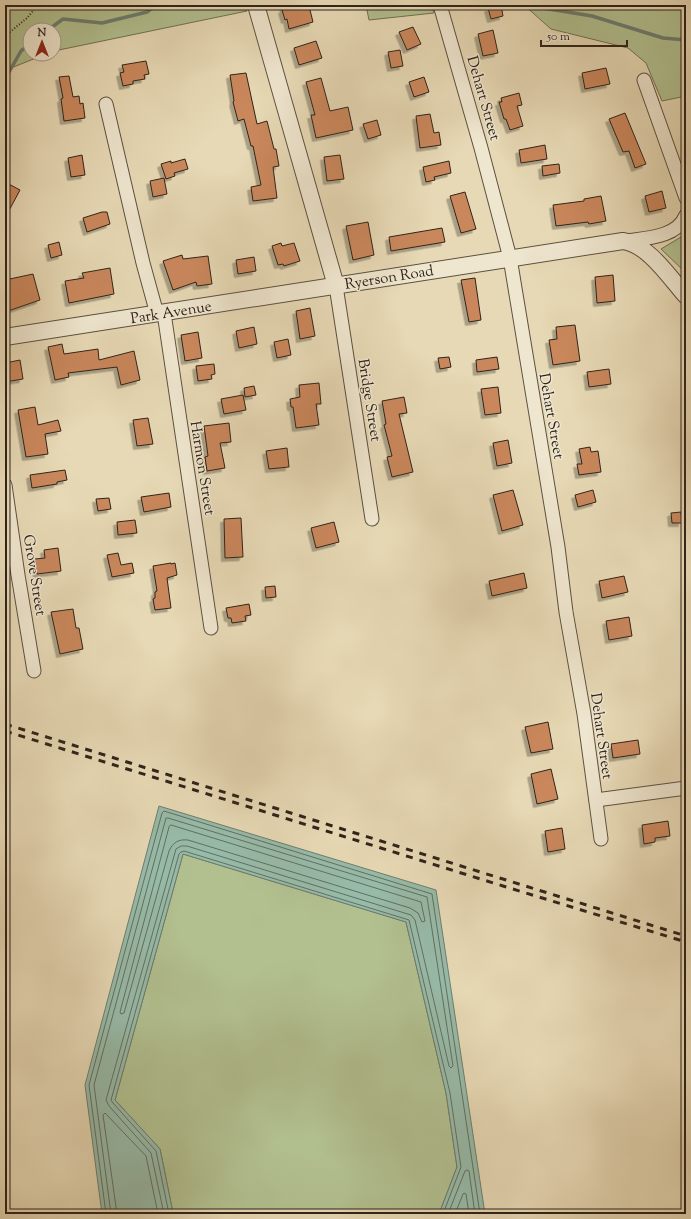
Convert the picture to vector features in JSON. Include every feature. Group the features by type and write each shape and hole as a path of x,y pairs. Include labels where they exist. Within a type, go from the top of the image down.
{"street":[{"name":"Ryerson Road","path":"256,5 336,286 510,258 625,242"},
{"name":"Dehart Street","path":"440,5 481,148 510,258 558,547 566,612 584,714 601,839"},
{"path":"644,80 686,198"},
{"name":"Harmon Street","path":"106,104 143,263 160,313 211,628"},
{"path":"625,242 670,233 682,223 686,215"},
{"path":"625,242 631,242 644,250 686,296"},
{"name":"Park Avenue","path":"5,337 336,286"},
{"name":"Bridge Street","path":"336,286 372,519"},
{"name":"Grove Street","path":"5,485 34,671"},
{"path":"596,800 686,788"}],"path":[{"path":"5,36 27,18 38,5"}],"shaded area":[{"path":"5,5 245,5 247,11 62,49 62,22 22,22 22,62 26,62 11,68 5,79"},
{"path":"366,5 431,5 434,13 369,20"},
{"path":"524,5 686,5 686,96 662,101 646,63 628,48 551,29"},
{"path":"686,234 686,273 661,249"},
{"path":"183,854 406,922 446,1093 457,1167 439,1214 173,1213 160,1149 115,1100"}],"water":[{"path":"159,806 436,890 485,1214 439,1214 457,1167 446,1093 406,922 183,854 115,1100 160,1149 173,1213 177,1214 102,1214 85,1085"}],"building":[{"path":"283,5 301,5 302,8 309,6 313,22 289,29 287,19 285,20 282,10 284,9"},
{"path":"501,5 503,16 491,19 488,8"},
{"path":"413,27 421,44 407,50 399,32"},
{"path":"493,30 498,53 483,56 478,34"},
{"path":"316,41 322,58 299,65 294,48"},
{"path":"400,50 403,66 391,68 388,52"},
{"path":"146,61 149,74 144,75 145,79 133,81 133,84 123,86 120,73 124,72 122,65"},
{"path":"606,68 610,84 585,89 582,73"},
{"path":"246,73 257,124 267,121 274,149 276,149 279,166 273,167 277,198 253,201 251,187 261,185 253,146 251,146 244,119 238,121 233,102 230,75"},
{"path":"69,76 73,97 79,96 80,104 83,103 85,118 64,121 61,99 63,98 59,77"},
{"path":"424,77 429,92 414,97 409,82"},
{"path":"321,78 330,111 348,107 353,130 316,138 311,115 315,115 306,82"},
{"path":"519,93 522,105 517,106 523,126 510,130 506,119 504,119 499,102 502,102 501,98"},
{"path":"625,113 646,164 635,168 629,151 623,152 609,119"},
{"path":"430,114 434,133 439,132 441,145 420,148 416,116"},
{"path":"377,120 381,135 368,139 363,124"},
{"path":"545,145 547,159 521,163 519,150"},
{"path":"82,155 85,175 71,177 68,158"},
{"path":"340,155 344,179 327,181 324,157"},
{"path":"185,159 188,169 174,173 175,176 166,179 161,164"},
{"path":"449,161 451,173 434,177 435,180 426,182 423,167"},
{"path":"559,164 560,173 543,176 542,166"},
{"path":"164,178 167,194 153,197 150,181"},
{"path":"5,182 20,190 5,218"},
{"path":"662,191 666,208 649,212 645,196"},
{"path":"465,192 476,229 461,233 450,196"},
{"path":"601,196 606,221 589,224 588,222 556,226 553,205 584,201 584,199"},
{"path":"102,212 107,212 110,224 87,232 83,218"},
{"path":"368,222 374,255 353,260 346,226"},
{"path":"442,228 445,242 391,251 389,237"},
{"path":"59,242 62,255 51,258 48,245"},
{"path":"281,243 282,246 294,243 300,261 284,266 283,264 278,265 272,246"},
{"path":"182,255 183,259 208,256 212,284 197,286 196,282 173,290 163,261"},
{"path":"254,257 256,271 238,274 236,260"},
{"path":"110,268 114,294 69,303 65,281 84,278 82,273"},
{"path":"33,274 40,300 5,312 5,280"},
{"path":"613,275 615,301 597,303 595,277"},
{"path":"475,278 481,320 469,322 461,280"},
{"path":"310,308 315,336 300,339 296,311"},
{"path":"575,325 580,361 553,365 549,340 557,339 556,327"},
{"path":"254,327 257,344 239,348 236,331"},
{"path":"198,332 202,358 185,361 181,335"},
{"path":"288,339 291,355 277,358 274,342"},
{"path":"62,344 64,354 98,349 99,360 134,351 140,380 121,385 117,367 68,373 69,377 55,380 48,347"},
{"path":"449,357 451,367 440,369 438,358"},
{"path":"497,357 499,369 477,372 476,360"},
{"path":"20,360 23,379 5,382 5,363"},
{"path":"214,364 215,374 211,375 212,379 198,381 196,366"},
{"path":"609,369 611,384 589,387 587,372"},
{"path":"319,383 321,404 316,404 319,425 296,428 293,407 291,407 290,399 300,397 299,385"},
{"path":"254,386 256,395 245,397 244,388"},
{"path":"498,387 501,413 485,415 481,389"},
{"path":"243,395 246,410 224,414 221,399"},
{"path":"404,397 407,413 399,414 413,472 392,477 387,457 392,456 384,425 386,424 382,401"},
{"path":"35,407 38,425 58,420 61,431 45,434 48,454 26,457 18,410"},
{"path":"148,418 153,444 137,446 133,420"},
{"path":"229,423 231,442 220,443 225,468 207,471 205,457 208,456 204,426"},
{"path":"508,440 512,463 497,466 493,443"},
{"path":"590,447 591,452 598,451 601,472 579,475 577,464 582,464 579,449"},
{"path":"287,448 289,467 269,469 266,451"},
{"path":"65,470 67,480 57,482 57,484 32,488 30,475"},
{"path":"513,490 523,525 502,531 493,495"},
{"path":"593,490 596,502 578,507 575,495"},
{"path":"169,493 171,507 144,512 141,497"},
{"path":"109,498 111,509 98,511 96,499"},
{"path":"681,512 682,523 672,523 671,513"},
{"path":"241,518 243,557 225,558 224,519"},
{"path":"135,520 137,533 118,535 117,522"},
{"path":"334,522 339,542 316,548 311,528"},
{"path":"58,548 61,571 37,574 35,559 45,558 44,550"},
{"path":"118,553 121,565 132,563 134,573 112,577 107,555"},
{"path":"175,563 177,575 167,578 171,608 155,610 153,599 155,598 155,592 157,591 153,566"},
{"path":"524,573 527,588 492,596 489,581"},
{"path":"624,576 628,592 602,598 599,581"},
{"path":"275,586 276,597 266,598 265,587"},
{"path":"249,604 251,615 245,616 246,621 232,623 231,618 228,618 226,608"},
{"path":"73,609 76,628 79,628 83,649 60,654 51,612"},
{"path":"629,617 632,636 609,640 606,621"},
{"path":"548,722 553,749 531,753 525,727"},
{"path":"638,740 640,754 613,758 611,744"},
{"path":"551,769 558,799 537,804 531,774"},
{"path":"668,821 670,836 655,838 655,842 644,844 642,825"},
{"path":"562,828 565,849 548,852 545,831"}],"waterway":[{"path":"59,22 63,19 102,23 147,12 156,5"},
{"path":"524,5 592,16 663,38 686,40"},
{"path":"5,79 22,50"}],"railway":[{"path":"5,724 686,936"},
{"path":"5,731 686,942"}]}
